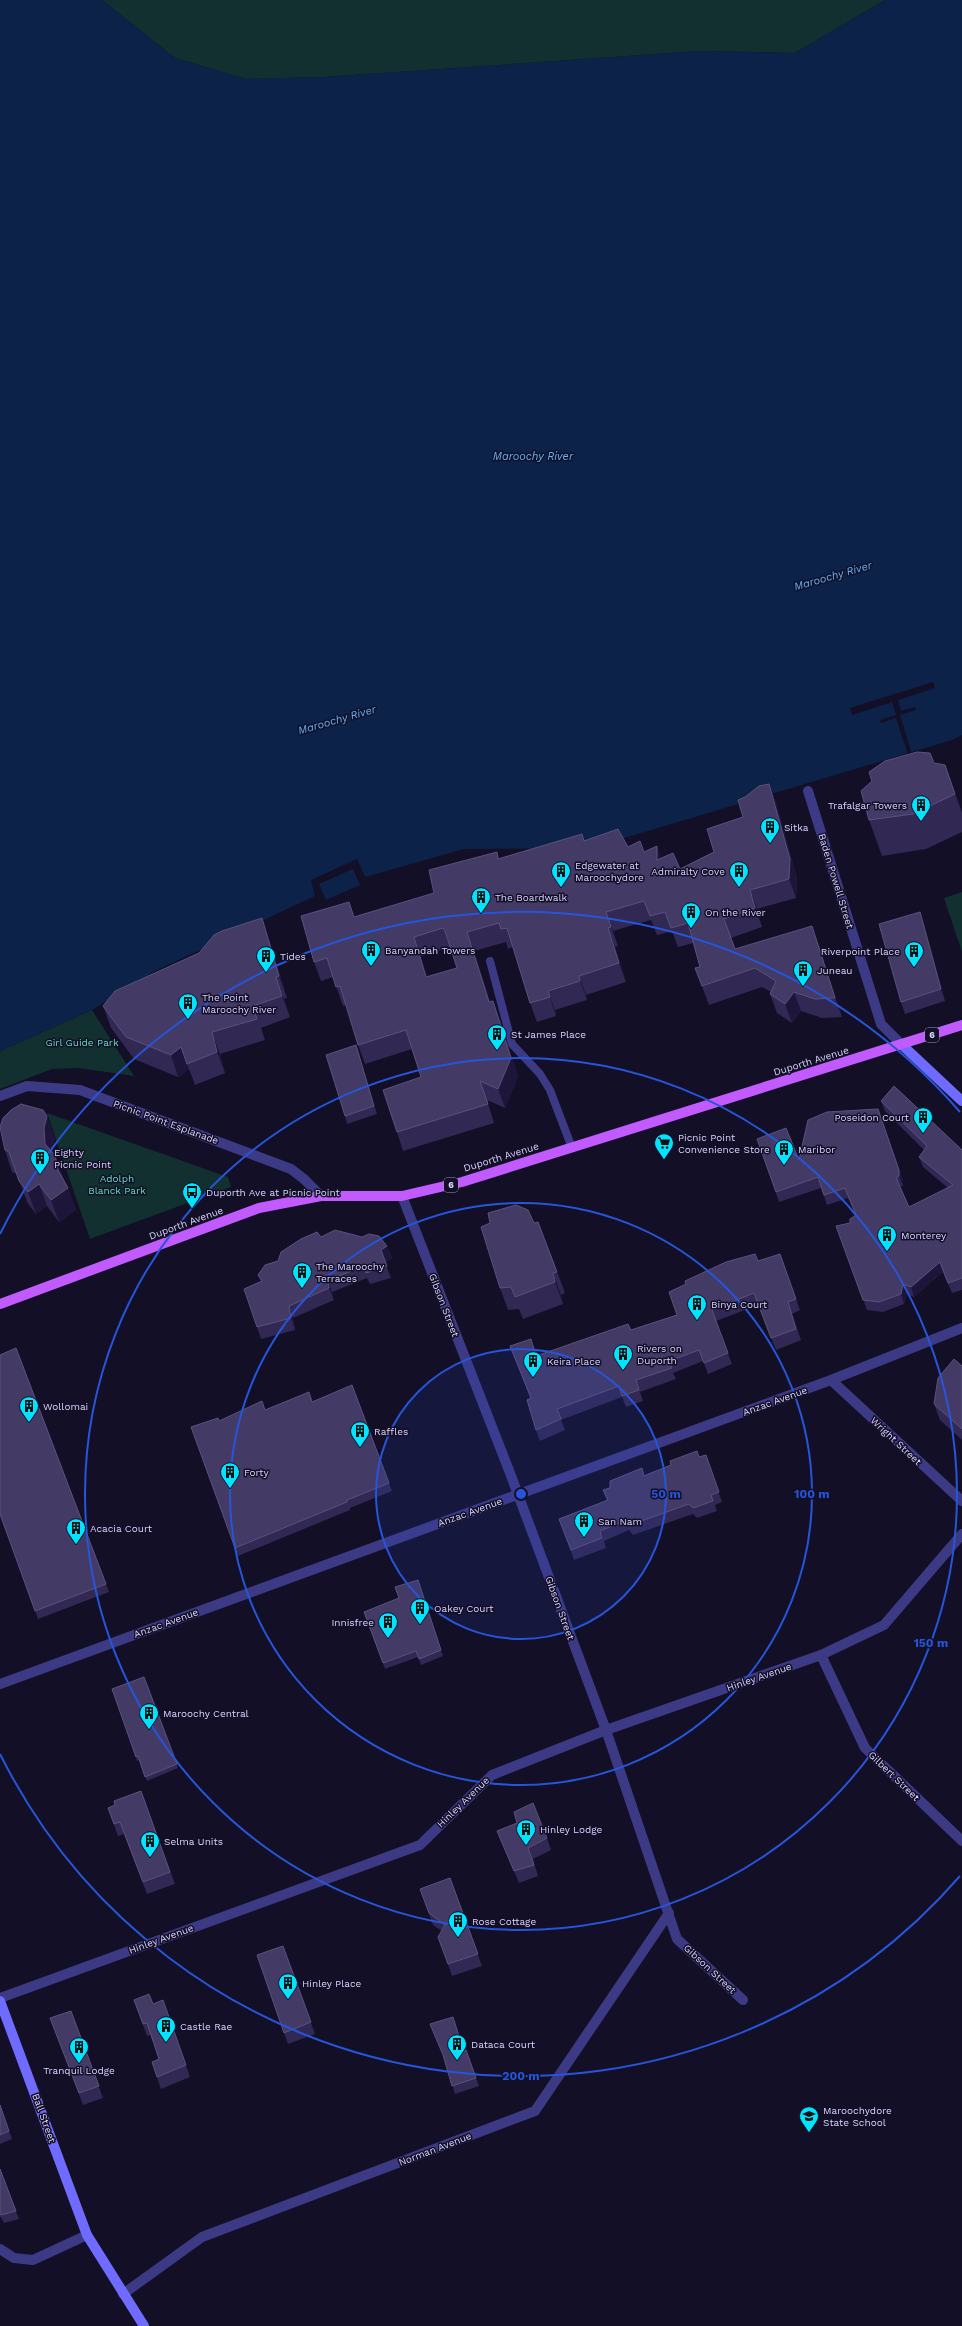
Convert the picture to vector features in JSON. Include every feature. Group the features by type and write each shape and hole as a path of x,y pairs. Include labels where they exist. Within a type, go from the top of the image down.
{"main road":[{"name":"Duporth Avenue","path":"0,1304 259,1208 321,1196 402,1196 462,1182 962,1025"},
{"name":"Baden Powell Street","path":"901,1044 962,1101"},
{"name":"Ball Street","path":"0,2000 87,2235 144,2326"}],"street":[{"name":"Baden Powell Street","path":"808,791 881,1024 901,1044"},
{"name":"Picnic Point Esplanade","path":"0,1096 27,1086 80,1090 291,1169 304,1178 321,1196"},
{"name":"Gibson Street","path":"402,1196 518,1494 606,1730 677,1939 742,2000"},
{"name":"Anzac Avenue","path":"0,1684 831,1380 962,1328"},
{"name":"Wright Street","path":"831,1380 962,1501"},
{"name":"Hinley Avenue","path":"0,2000 420,1845 492,1775 606,1730 821,1655 884,1625 962,1534"},
{"name":"Gilbert Street","path":"821,1655 865,1748 962,1841"},
{"name":"Norman Avenue","path":"123,2294 202,2237 535,2111 669,1913"},
{"path":"0,2249 14,2258 33,2260 87,2235"}],"lane":[{"path":"490,961 512,1044 540,1074 550,1090 572,1148"}],"green space":[{"path":"102,0 885,0 795,53 700,51 324,77 246,79 175,58"},
{"path":"962,892 962,952 944,898"},
{"name":"Girl Guide Park","path":"92,1010 134,1076 79,1068 52,1069 0,1089 0,1051"},
{"name":"Adolph Blanck Park","path":"47,1113 228,1177 231,1187 90,1239"}],"water":[{"name":"Maroochy River","path":"0,0 102,0 175,58 246,79 324,77 700,51 795,53 885,0 962,0 962,735 952,740 591,848 464,849 365,877 357,859 311,880 315,896 155,971 92,1010 0,1051"},
{"path":"353,869 360,885 326,900 319,884"}],"pier":[{"path":"933,682 935,688 898,700 901,711 915,707 916,710 900,715 912,754 908,755 896,718 881,723 880,720 896,715 892,702 852,715 850,708"}],"building":[{"path":"917,752 930,753 934,763 945,765 955,794 913,814 869,820 861,791 872,781 869,772 885,761"},
{"path":"769,784 790,859 789,879 750,890 755,908 724,919 735,949 812,926 835,998 815,999 794,992 785,1004 770,994 776,981 755,968 702,986 695,968 700,967 688,923 671,928 665,912 650,916 644,901 606,912 611,927 608,928 619,963 579,976 580,981 548,991 550,997 530,1003 507,928 501,929 499,923 467,932 489,1002 493,1001 511,1058 498,1089 480,1081 488,1104 397,1132 383,1090 421,1077 406,1030 358,1045 340,986 336,987 327,958 314,962 301,916 349,902 354,917 434,893 429,870 497,852 498,859 582,834 584,841 618,829 628,847 640,841 644,852 657,846 657,860 673,853 680,869 714,852 707,829 743,817 738,800 745,797 759,786","holes":["443,928 457,968 426,977 414,937"]},
{"name":"Riverpoint Place","path":"920,912 941,989 901,1002 879,924"},
{"path":"262,918 279,976 276,977 282,996 253,1006 257,1019 212,1032 217,1052 187,1064 181,1047 171,1055 126,1037 103,1006 115,991 199,953 214,935"},
{"path":"356,1045 374,1106 345,1116 326,1055"},
{"path":"894,1086 962,1150 962,1278 948,1283 940,1262 911,1287 903,1284 901,1294 879,1302 863,1300 836,1226 850,1223 850,1219 856,1215 845,1188 824,1195 818,1177 776,1192 757,1139 786,1128 799,1160 808,1120 827,1112 878,1109 899,1170 899,1176 896,1178 909,1207 953,1185 919,1157 927,1146 881,1101"},
{"name":"Eighty Picnic Point","path":"21,1104 43,1110 47,1116 44,1128 45,1144 55,1155 58,1170 68,1188 51,1200 39,1184 28,1192 19,1181 9,1152 5,1150 0,1127 3,1118 11,1110"},
{"path":"516,1205 528,1210 534,1223 538,1222 557,1272 553,1273 555,1282 515,1297 511,1287 500,1288 481,1227 490,1223 488,1213"},
{"name":"The Maroochy Terraces","path":"335,1230 362,1237 369,1234 379,1236 387,1246 381,1250 387,1266 366,1273 363,1266 328,1281 329,1288 289,1306 291,1318 257,1327 244,1289 262,1281 258,1275 265,1265 278,1261 281,1252 301,1239 317,1232 321,1237"},
{"path":"755,1254 758,1261 780,1254 796,1299 788,1302 796,1329 771,1338 754,1293 712,1310 728,1353 704,1363 699,1350 669,1361 672,1368 636,1380 639,1390 622,1396 619,1386 557,1409 561,1419 536,1430 527,1400 531,1398 510,1346 531,1339 536,1356 628,1324 631,1330 677,1315 669,1292 686,1284 685,1281 726,1262"},
{"path":"16,1348 106,1584 35,1611 0,1514 0,1355"},
{"path":"954,1359 962,1366 962,1429 934,1404 938,1378"},
{"path":"352,1385 389,1483 235,1548 191,1427 218,1418 219,1421 262,1401 265,1410 309,1392 312,1402"},
{"path":"697,1451 699,1457 706,1455 719,1492 711,1495 713,1501 693,1508 689,1504 630,1525 626,1520 600,1531 602,1538 571,1550 559,1519 608,1500 603,1490 610,1488 610,1481 642,1468 644,1476 671,1465 670,1461"},
{"path":"418,1580 441,1650 419,1659 416,1651 383,1663 364,1612 399,1598 395,1587"},
{"name":"Maroochy Central","path":"144,1677 177,1764 145,1777 138,1756 136,1757 112,1689"},
{"name":"Selma Units","path":"141,1791 170,1872 143,1882 120,1822 114,1824 108,1808 115,1805 114,1801"},
{"name":"Hinley Lodge","path":"533,1803 547,1838 528,1848 534,1865 514,1871 497,1831 517,1823 514,1812"},
{"name":"Rose Cottage","path":"450,1878 478,1954 448,1964 438,1937 445,1925 429,1913 420,1889"},
{"name":"Hinley Place","path":"283,1946 311,2022 284,2033 257,1955"},
{"name":"Castle Rae","path":"149,1994 153,2004 163,2000 186,2065 157,2077 152,2062 159,2059 147,2023 143,2024 134,2000"},
{"name":"Tranquil Lodge","path":"71,2011 99,2086 79,2093 50,2018"},
{"name":"Dataca Court","path":"453,2017 462,2046 466,2050 476,2078 452,2086 443,2055 430,2024"},
{"path":"0,2105 9,2131 0,2135"},
{"path":"0,2169 16,2211 1,2215 0,2213"}],"place":[{"name":"Trafalgar Towers","path":"921,822"},
{"name":"Sitka","path":"770,844"},
{"name":"Edgewater at Maroochydore","path":"561,888"},
{"name":"Admiralty Cove","path":"739,888"},
{"name":"The Boardwalk","path":"481,914"},
{"name":"On the River","path":"691,929"},
{"name":"Banyandah Towers","path":"371,967"},
{"name":"Riverpoint Place","path":"914,968"},
{"name":"Tides","path":"266,973"},
{"name":"Juneau","path":"803,987"},
{"name":"The Point Maroochy River","path":"188,1020"},
{"name":"St James Place","path":"497,1051"},
{"name":"Poseidon Court","path":"923,1134"},
{"name":"Picnic Point Convenience Store","path":"664,1160"},
{"name":"Maribor","path":"784,1166"},
{"name":"Eighty Picnic Point","path":"40,1175"},
{"name":"Duporth Ave at Picnic Point","path":"192,1209"},
{"name":"Monterey","path":"887,1252"},
{"name":"The Maroochy Terraces","path":"302,1289"},
{"name":"Binya Court","path":"697,1321"},
{"name":"Rivers on Duporth","path":"623,1371"},
{"name":"Keira Place","path":"533,1378"},
{"name":"Wollomai","path":"29,1423"},
{"name":"Raffles","path":"360,1448"},
{"name":"Forty","path":"230,1489"},
{"name":"San Nam","path":"584,1538"},
{"name":"Acacia Court","path":"76,1545"},
{"name":"Oakey Court","path":"420,1625"},
{"name":"Innisfree","path":"388,1639"},
{"name":"Maroochy Central","path":"149,1730"},
{"name":"Hinley Lodge","path":"526,1846"},
{"name":"Selma Units","path":"150,1858"},
{"name":"Rose Cottage","path":"458,1938"},
{"name":"Hinley Place","path":"288,2000"},
{"name":"Castle Rae","path":"166,2043"},
{"name":"Dataca Court","path":"457,2061"},
{"name":"Tranquil Lodge","path":"79,2064"},
{"name":"Maroochydore State School","path":"809,2133"}]}
